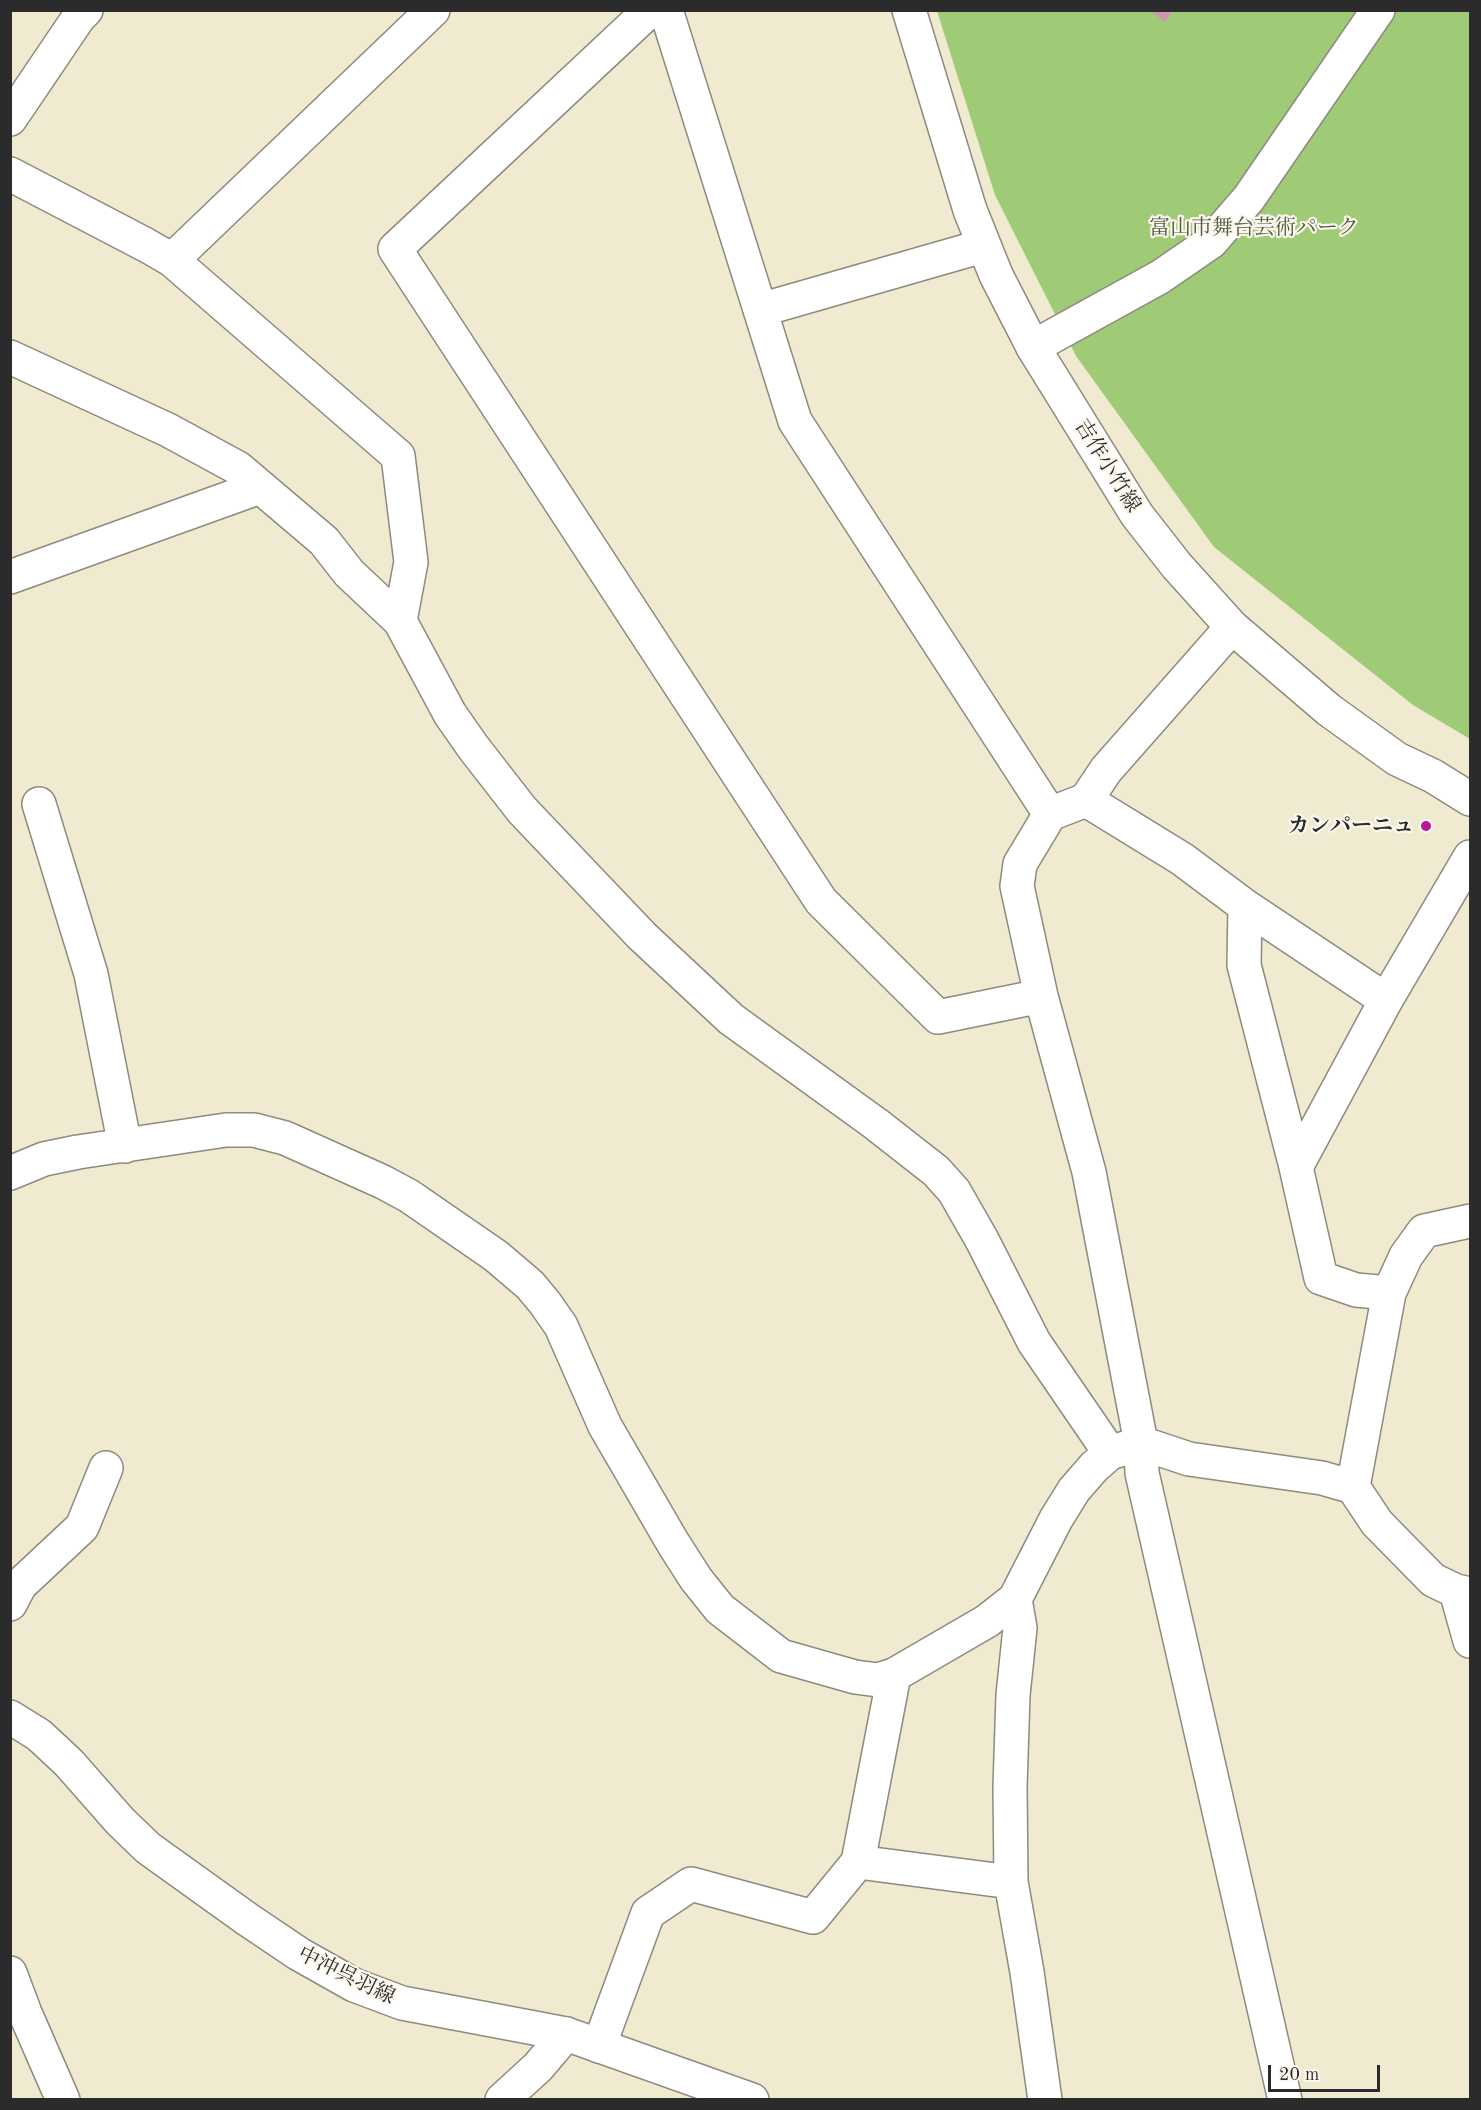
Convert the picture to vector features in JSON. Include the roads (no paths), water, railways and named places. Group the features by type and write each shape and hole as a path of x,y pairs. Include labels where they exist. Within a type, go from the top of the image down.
{"street":[{"path":"172,261 433,10"},
{"path":"650,10 395,249 821,901 938,1017 1041,996"},
{"path":"666,10 795,421 1050,814"},
{"name":"吉作小竹線","path":"909,10 983,246 996,275 1033,347 1137,515 1177,566 1232,627 1329,710 1397,759 1433,776 1470,799"},
{"path":"1033,347 1160,277 1211,242 1249,198 1378,10"},
{"path":"10,119 79,13"},
{"path":"10,174 172,261 398,456 411,562 400,621"},
{"path":"760,310 983,246"},
{"path":"10,357 168,430 238,468 324,541 349,573 400,621 450,714 522,810 642,936 731,1019 876,1124 936,1171 954,1191 982,1240 1034,1342 1110,1453"},
{"path":"10,578 260,487"},
{"path":"1232,627 1106,770 1086,800 1050,814 1020,864 1017,886 1041,996 1089,1172 1141,1443 1142,1473 1285,2100"},
{"path":"1086,800 1182,859 1245,906 1386,1000"},
{"path":"39,804 91,974 125,1146"},
{"path":"1296,1167 1386,1000 1470,857"},
{"path":"1245,906 1244,965 1296,1167 1321,1278 1356,1290 1389,1293"},
{"path":"10,1173 44,1159 78,1152 226,1130 254,1130 285,1138 409,1196 496,1256 530,1286 545,1303 561,1326 605,1426 696,1579 720,1609 781,1656 855,1677 878,1680 894,1675 987,1621 1015,1599 1056,1519 1074,1490 1110,1453 1141,1443 1189,1459 1322,1478 1353,1487 1377,1522 1432,1580 1463,1592 1470,1641"},
{"path":"1353,1487 1389,1293 1406,1256 1424,1231 1470,1221"},
{"path":"10,1604 20,1585 82,1527 106,1468"},
{"path":"1015,1599 1020,1628 1012,1706 1011,1882 1027,1972 1045,2100"},
{"path":"599,2046 648,1913 691,1884 813,1917 858,1862 894,1675"},
{"name":"中沖呉羽線","path":"10,1717 39,1735 69,1762 120,1821 148,1848 300,1954 354,1984 402,2003 566,2034 752,2100"},
{"path":"858,1862 1011,1882"},
{"path":"10,1973 63,2100"},
{"path":"502,2100 538,2067 566,2034"}],"place":[{"name":"カンパーニュ","path":"1426,826"}],"park label":[{"name":"富山市舞台芸術パーク","path":"1254,228"}]}
